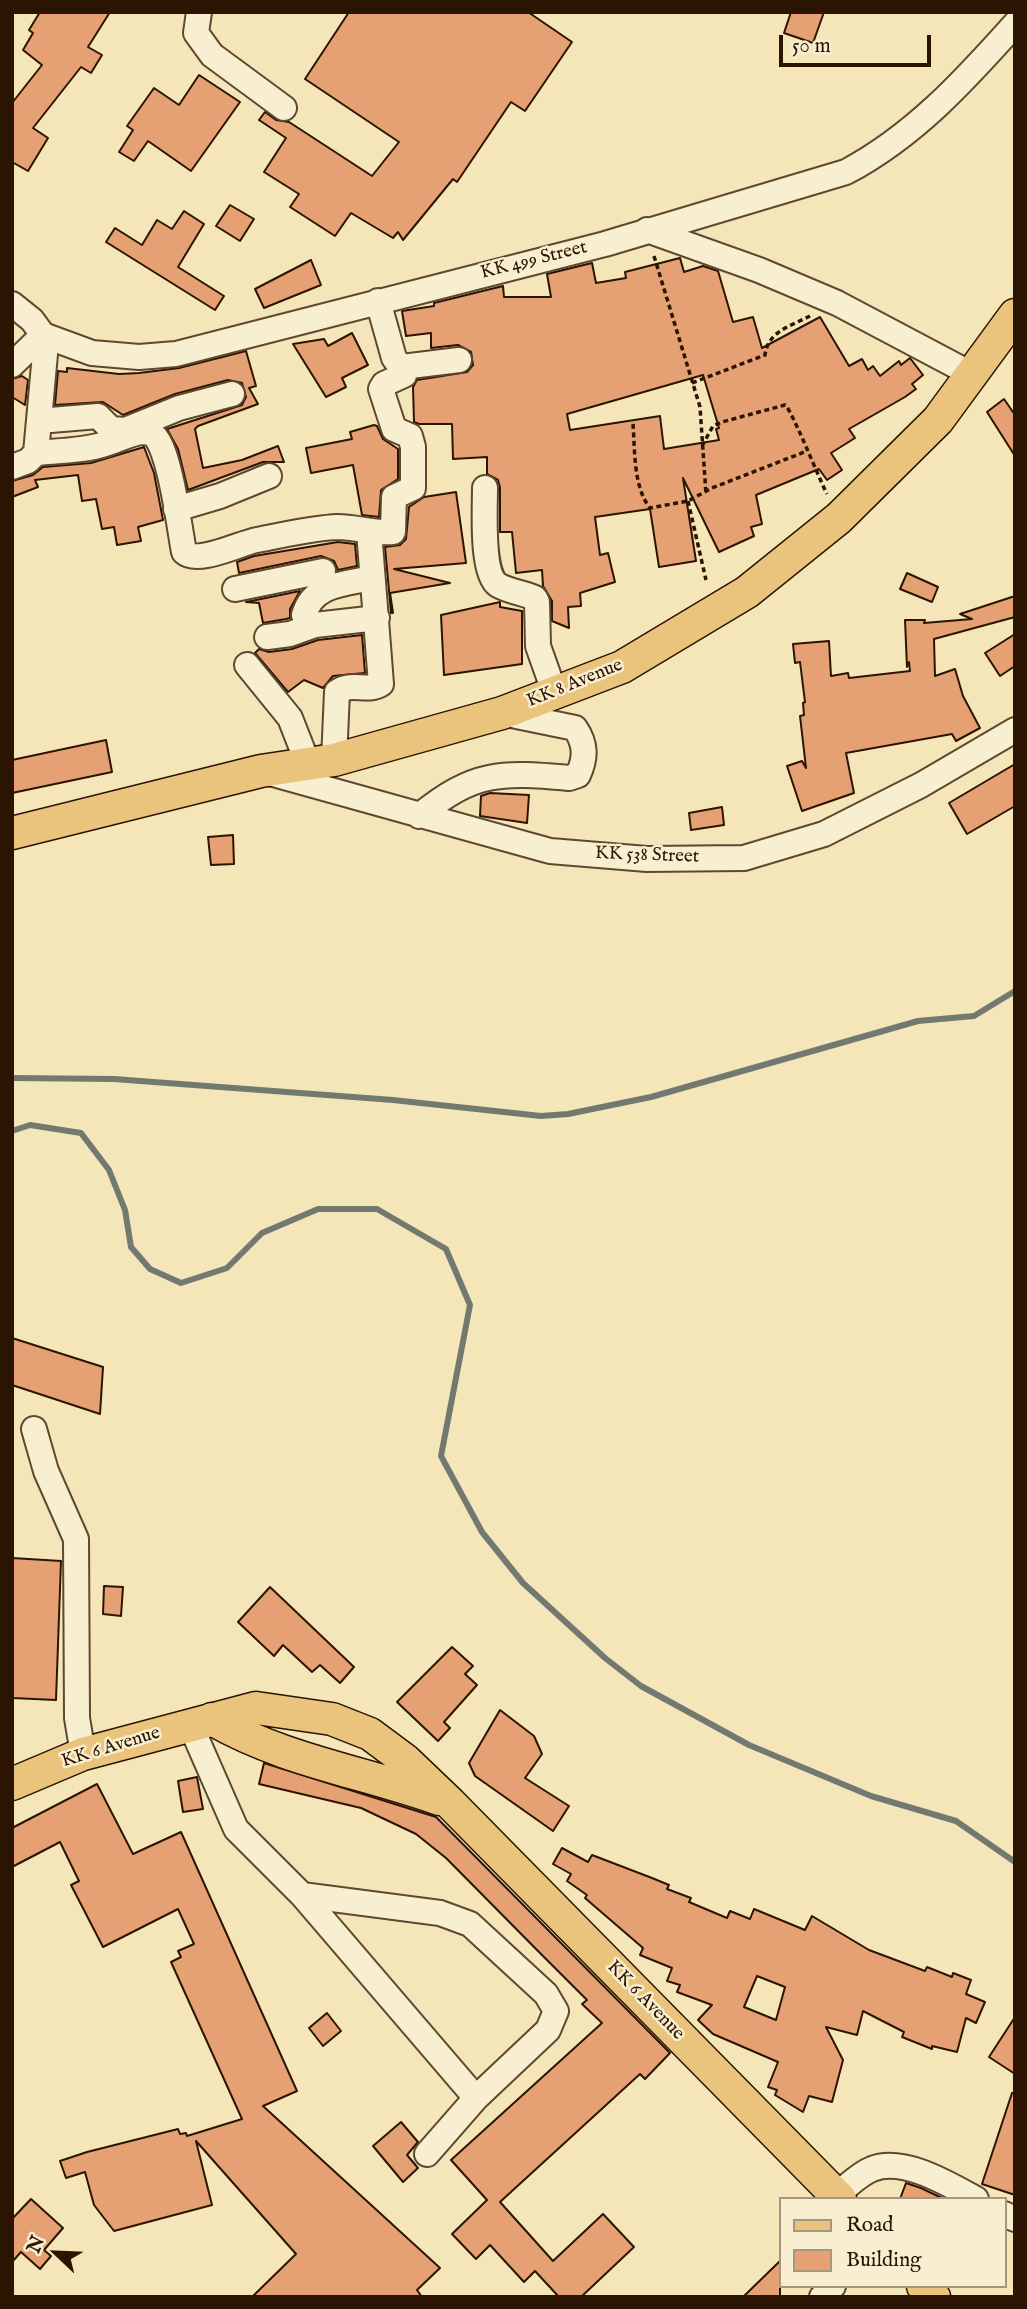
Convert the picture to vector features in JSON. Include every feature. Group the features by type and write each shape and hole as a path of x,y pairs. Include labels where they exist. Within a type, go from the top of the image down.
{"main road":[{"name":"KK 8 Avenue","path":"12,833 261,771 321,762 502,713 622,667 747,593 839,518 938,420 1015,315"},
{"name":"KK 6 Avenue","path":"12,1784 83,1754 256,1708 332,1719 370,1734 405,1760 450,1804 838,2197"},
{"name":"KK 6 Avenue","path":"201,1721 256,1742 384,1779 450,1804"}],"street":[{"path":"199,12 196,33 212,55 284,108"},
{"name":"KK 499 Street","path":"12,304 32,320 43,335 92,354 139,357 176,354 605,244 846,172 878,155 948,96 1015,24"},
{"path":"646,230 759,270 837,303 973,375"},
{"path":"12,467 28,461 36,453 104,445 144,432 153,434 160,442 188,556 199,557 250,541 339,527 393,532 394,497 413,488 412,440 394,429 381,389 384,384 404,375 402,367 394,358 378,301"},
{"path":"12,365 43,335"},
{"path":"36,453 45,354 43,335"},
{"path":"402,367 459,360"},
{"path":"39,421 98,416 111,429 125,430 179,408 232,394"},
{"path":"176,509 220,496 269,476"},
{"path":"485,488 485,549 492,579 498,585 529,595 537,602 538,646 555,694"},
{"path":"307,620 308,603 325,580 317,545 319,530"},
{"path":"321,762 337,692 344,687 369,688 381,684 369,531"},
{"path":"235,589 297,576 325,580 372,578"},
{"path":"297,576 307,620"},
{"path":"267,637 290,634 307,620 377,618"},
{"path":"247,665 321,762"},
{"path":"419,816 440,799 473,780 502,774 569,778 578,775 585,752 582,738 575,728 502,713"},
{"name":"KK 538 Street","path":"261,771 550,851 647,859 744,858 824,834 921,785 1015,730"},
{"path":"34,1429 46,1471 76,1539 77,1718 83,1754"},
{"path":"201,1721 236,1829 302,1895 476,2098"},
{"path":"302,1895 440,1913 470,1924 546,1994 556,2011 548,2030 476,2098 427,2154"},
{"path":"838,2197 873,2168 892,2167 935,2177 972,2197"}],"path":[{"path":"646,230 701,407 706,494"},
{"path":"692,383 765,355 768,341 774,334 837,303"},
{"path":"702,446 713,426 785,405 790,408 839,518"},
{"path":"633,424 644,501 650,508 688,501 706,494 712,488 807,451"},
{"path":"688,501 705,580"}],"building":[{"path":"40,12 110,12 88,47 102,55 91,73 81,67 33,128 48,138 28,171 12,162 12,103 42,65 23,50 33,33 29,30"},
{"path":"349,12 528,12 572,42 525,111 511,102 457,182 453,179 403,240 398,232 393,238 351,213 335,236 290,207 299,194 264,172 286,138 259,120 265,112 276,120 289,122 372,176 399,142 305,79"},
{"path":"791,12 824,12 813,43 784,33"},
{"path":"199,75 240,102 191,171 148,141 134,161 119,152 133,130 127,126 154,88 179,105"},
{"path":"230,205 254,219 240,241 216,226"},
{"path":"184,211 204,224 178,267 224,296 215,310 106,242 115,228 142,245 157,220 172,229"},
{"path":"680,258 684,272 703,266 718,271 733,322 753,317 762,348 820,317 849,366 862,359 868,370 873,366 880,376 899,361 901,365 910,358 923,375 912,384 916,389 849,429 855,438 831,453 842,470 827,480 819,469 756,495 762,524 751,527 754,536 719,552 683,478 696,561 659,567 650,509 595,517 600,555 608,553 615,582 580,593 581,606 568,607 569,628 552,621 552,601 543,586 542,570 516,573 512,532 500,532 500,488 498,480 487,474 487,457 453,459 452,424 414,422 413,387 417,380 467,372 473,365 471,352 458,345 431,348 431,333 406,336 402,311 434,306 434,303 503,286 504,297 551,297 547,274 592,263 596,283 626,278 625,272","holes":["703,375 719,428 716,429 719,440 664,449 660,416 570,430 567,414"]},
{"path":"311,260 321,285 264,308 255,289"},
{"path":"352,333 368,365 342,378 346,387 326,397 293,344 324,339 328,346"},
{"path":"246,351 256,386 249,388 258,404 195,429 203,468 242,460 278,446 284,462 263,462 188,490 178,449 167,429 242,405 246,397 242,383 228,380 175,394 123,415 103,402 55,405 58,371 67,372 67,368 119,374 139,373 179,368"},
{"path":"22,376 28,380 25,405 12,397 12,379"},
{"path":"1004,399 1015,415 1015,456 987,412"},
{"path":"374,425 383,439 398,449 398,479 381,490 379,517 362,515 353,465 311,473 306,448 352,439 350,432"},
{"path":"144,447 154,473 163,520 138,527 141,541 117,545 114,527 102,529 96,499 82,501 78,475 35,480 38,487 12,497 12,481 33,475 43,467 91,463"},
{"path":"456,492 466,563 394,569 450,583 390,593 391,613 385,547 400,545 406,539 409,507 424,497"},
{"path":"338,542 355,544 357,566 338,570 334,561 321,556 239,573 237,562 254,556"},
{"path":"907,573 938,587 932,602 900,589"},
{"path":"300,591 290,609 290,618 286,619 263,623 259,603 246,602"},
{"path":"1015,596 1015,617 934,639 935,676 955,669 963,696 980,728 956,741 952,734 846,753 854,793 802,811 787,766 802,761 806,768 800,716 804,715 805,702 800,662 795,663 793,644 829,641 831,676 848,673 849,678 910,671 909,662 907,667 905,620 925,620 924,623 972,619 960,614"},
{"path":"500,602 500,607 522,611 522,664 444,675 441,615"},
{"path":"1015,634 1015,666 1000,676 985,653"},
{"path":"362,635 365,673 333,676 323,688 304,680 288,692 255,653 259,649 269,652 292,649 318,640"},
{"path":"106,740 112,772 12,793 12,760"},
{"path":"1015,764 1015,806 967,834 949,803"},
{"path":"490,793 529,795 527,823 480,816 481,796"},
{"path":"722,807 724,825 691,830 689,813"},
{"path":"233,835 234,864 211,865 208,837"},
{"path":"12,1338 103,1367 100,1414 12,1385"},
{"path":"12,1558 61,1561 56,1700 12,1698"},
{"path":"104,1586 123,1587 121,1616 103,1614"},
{"path":"270,1587 354,1667 340,1683 320,1665 312,1672 283,1645 274,1656 238,1622"},
{"path":"452,1647 473,1666 465,1674 477,1685 444,1722 450,1728 438,1741 397,1702"},
{"path":"500,1710 534,1736 542,1754 525,1778 569,1806 553,1831 475,1776 469,1763"},
{"path":"264,1763 436,1817 670,2053 645,2079 640,2074 500,2202 553,2261 603,2214 634,2247 581,2297 559,2297 535,2271 524,2282 490,2245 476,2259 452,2234 487,2200 451,2160 602,2023 582,2004 587,2000 446,1858 416,1834 361,1808 259,1784"},
{"path":"197,1777 203,1809 183,1812 178,1781"},
{"path":"97,1784 133,1854 181,1832 297,2091 263,2106 440,2268 417,2290 422,2297 252,2297 296,2254 196,2141 212,2205 114,2231 94,2205 85,2172 66,2178 60,2161 178,2129 180,2134 186,2133 187,2136 242,2119 171,1962 181,1957 178,1951 194,1944 178,1909 103,1947 71,1885 79,1881 60,1842 12,1867 12,1828"},
{"path":"562,1848 588,1862 592,1855 669,1885 667,1889 691,1898 689,1902 727,1918 730,1911 750,1919 754,1909 805,1930 812,1916 869,1950 925,1971 927,1967 952,1977 953,1973 971,1980 966,1994 985,2002 976,2023 966,2018 957,2052 932,2046 932,2049 902,2037 904,2032 863,2011 857,2035 826,2027 843,2060 832,2102 809,2096 803,2112 775,2095 777,2090 768,2087 778,2062 713,2034 698,2020 712,2005 677,1992 680,1985 667,1981 672,1968 640,1955 643,1948 585,1898 587,1895 567,1881 571,1874 553,1864","holes":["757,1976 785,1987 776,2020 744,2007"]},
{"path":"327,2013 341,2031 323,2046 309,2028"},
{"path":"1015,2017 1015,2074 989,2057"},
{"path":"1012,2093 1015,2093 1015,2195 982,2184"},
{"path":"401,2122 418,2142 407,2155 418,2168 403,2182 373,2146"},
{"path":"906,2183 940,2197 901,2197"},
{"path":"31,2199 63,2228 44,2250 51,2256 40,2269 21,2252 12,2262 12,2219"},
{"path":"778,2263 780,2297 743,2297"}],"waterway":[{"path":"12,1078 114,1079 393,1100 541,1116 568,1114 651,1097 918,1021 974,1016 1015,991"},
{"path":"12,1131 30,1125 81,1133 109,1170 125,1210 131,1247 150,1269 181,1283 227,1268 262,1233 318,1209 377,1209 446,1249 470,1305 441,1456 482,1532 523,1583 605,1658 641,1686 749,1745 871,1796 956,1821 1015,1862"}]}
